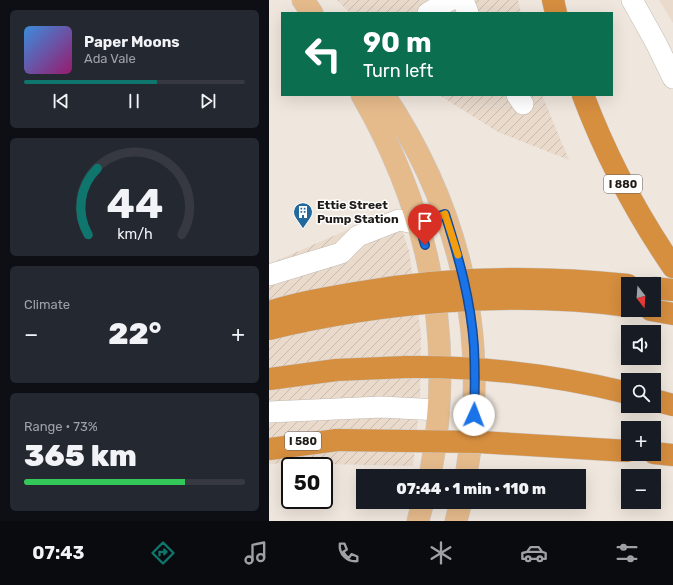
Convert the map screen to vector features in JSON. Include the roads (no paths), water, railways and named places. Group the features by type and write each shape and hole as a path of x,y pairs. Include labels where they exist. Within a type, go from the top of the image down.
{"highway":[{"path":"553,0 556,12"},
{"name":"I 880","path":"583,96 600,139 618,175 648,230 673,267"},
{"path":"269,312 303,303 370,290 470,279 538,278 621,284"},
{"path":"661,289 673,290"},
{"path":"269,329 349,314 448,302 520,299 591,302 621,305"},
{"path":"661,312 673,314"},
{"path":"269,380 344,370 439,366 542,376 621,392"},
{"path":"661,402 673,405"},
{"path":"269,449 337,440"},
{"name":"I 580","path":"269,443 337,440 472,441 621,451"},
{"path":"661,454 673,455"}],"main road":[{"path":"303,0 311,12"},
{"path":"363,96 397,162 419,224 427,255 438,317 440,362 439,410 431,469"},
{"path":"390,97 434,182 464,280 474,346 474,415 467,469"},
{"path":"418,521 421,509"},
{"path":"456,521 459,509"}],"street":[{"path":"430,12 450,0"},
{"path":"463,0 469,12"},
{"path":"632,0 656,43 673,78"},
{"path":"269,275 341,253 358,236 399,220 419,224 445,214"},
{"path":"269,412 381,407 439,410"}],"place":[{"name":"Ettie Street Pump Station","path":"303,229"}]}
